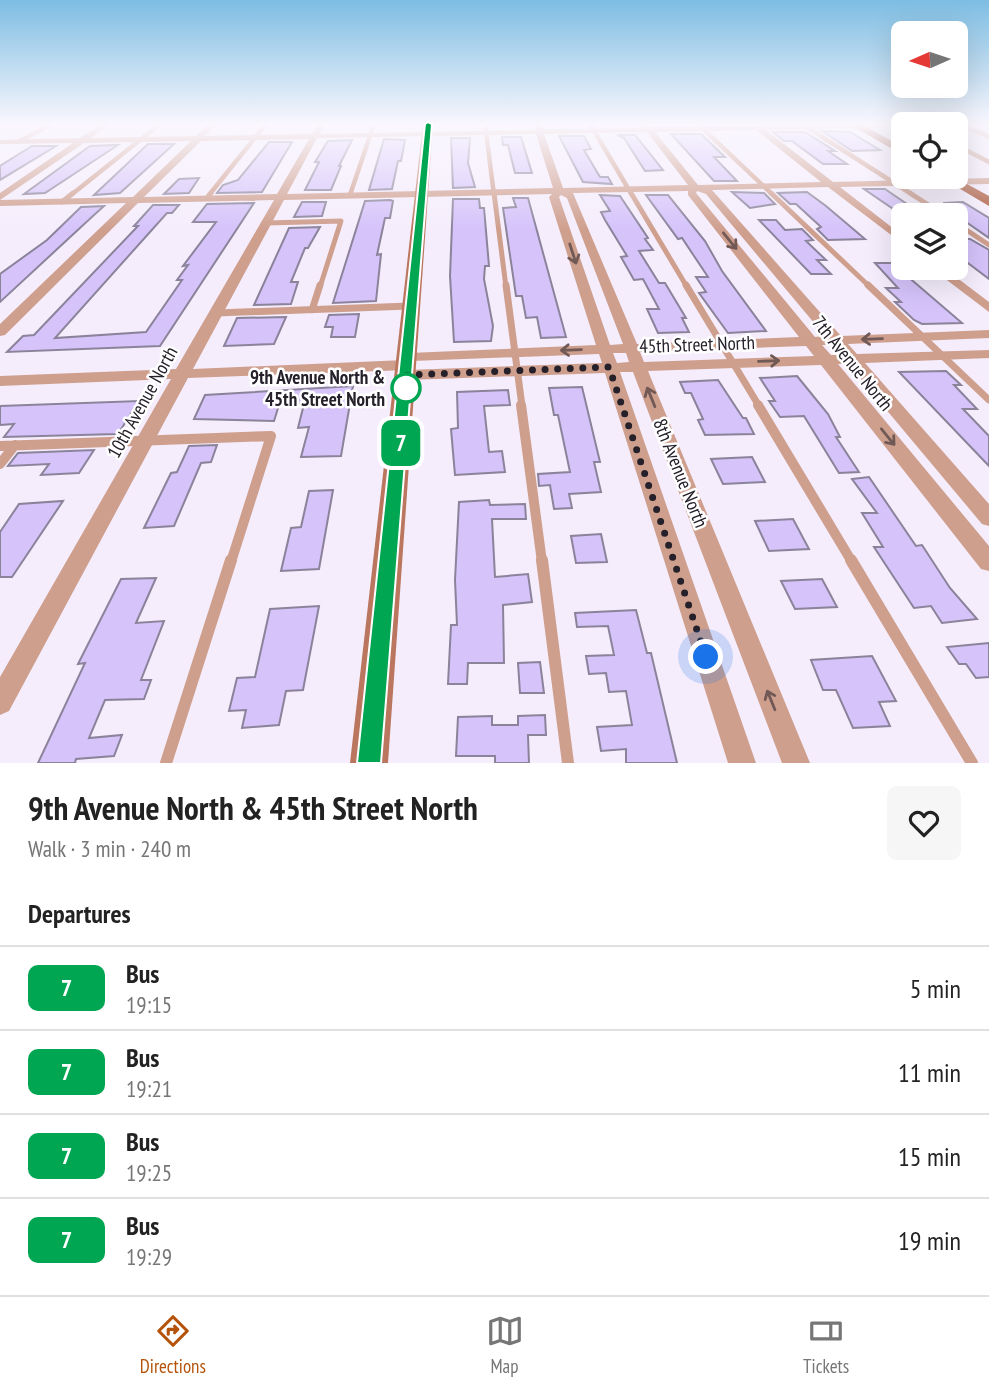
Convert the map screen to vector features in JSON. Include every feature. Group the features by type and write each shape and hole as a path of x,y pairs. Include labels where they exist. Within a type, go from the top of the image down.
{"main road":[{"path":"969,181 989,192"},
{"path":"968,188 989,202"}],"street":[{"path":"0,197 55,160"},
{"path":"0,332 176,160"},
{"name":"10th Avenue North","path":"0,702 301,160"},
{"path":"369,763 426,160"},
{"name":"8th Avenue North","path":"549,160 559,191 571,196 796,763"},
{"name":"7th Avenue North","path":"673,160 695,187 709,192 989,518"},
{"path":"798,160 891,232"},
{"path":"969,181 989,181"},
{"path":"0,203 891,183"},
{"name":"7th Avenue North","path":"695,187 691,193 989,562"},
{"name":"8th Avenue North","path":"559,191 554,197 742,763"},
{"path":"953,280 989,308"},
{"name":"45th Street North","path":"0,380 408,366 516,370 606,358 631,348 989,334"},
{"name":"45th Street North","path":"408,366 514,352 606,358 639,366 989,354"}],"lane":[{"path":"62,202 115,160"},
{"path":"207,198 237,160"},
{"path":"350,195 362,160"},
{"path":"489,160 568,763"},
{"path":"611,160 972,763"},
{"path":"736,160 989,400"},
{"path":"858,160 891,180"},
{"path":"904,189 926,203"},
{"path":"266,223 341,221 312,310"},
{"path":"968,231 989,245"},
{"path":"216,313 414,306"},
{"path":"0,446 271,436 166,763"},
{"path":"0,464 15,445"}],"building":[{"path":"10,160 34,160 0,180 0,166"},
{"path":"71,160 96,160 45,193 24,194"},
{"path":"131,160 157,160 120,193 94,195"},
{"path":"255,160 281,160 262,192 217,193 223,185 238,180"},
{"path":"316,160 342,160 331,190 305,190 319,162 315,162"},
{"path":"378,160 401,160 398,161 392,189 369,190"},
{"path":"452,160 468,160 475,187 453,188"},
{"path":"512,160 528,160 532,173 515,173"},
{"path":"571,160 590,160 600,177 608,177 612,184 583,182"},
{"path":"638,160 655,160 663,170 645,171"},
{"path":"694,160 716,160 737,181 714,181"},
{"path":"817,160 841,160 847,164 823,164"},
{"path":"199,178 189,193 164,194 179,179"},
{"path":"864,189 885,189 905,203 891,203 891,207"},
{"path":"732,192 764,193 775,204 750,208"},
{"path":"807,192 865,239 828,240 817,229 821,227 796,204 790,204 778,193"},
{"path":"600,195 620,196 648,238 645,239 653,250 639,251 659,283 665,283 686,318 682,318 689,332 658,333 647,309 659,309 643,279 634,280 621,257 627,256 601,212 610,211"},
{"path":"646,195 668,195 705,241 722,271 766,331 728,333 699,293 706,292 696,277 708,277 682,238 678,239"},
{"path":"513,198 528,198 566,337 541,338 537,317 526,318 522,296 516,296 503,208 516,207"},
{"path":"453,199 479,199 480,208 484,208 489,266 485,266 484,279 493,326 491,341 454,342 450,276"},
{"path":"365,201 393,201 390,218 385,218 377,255 381,254 376,301 333,303"},
{"path":"302,202 326,202 322,216 294,217"},
{"path":"254,203 160,346 7,352 23,336 34,335 138,226 134,226 153,205 179,205 172,213 167,213 55,338 146,332 182,280 177,280 188,265 183,266 216,222 193,222 207,204"},
{"path":"968,205 989,218 989,238 968,223"},
{"path":"104,206 0,302 0,274 47,240 81,207"},
{"path":"759,220 776,220 785,230 802,229 813,240 806,241 826,260 817,260 831,274 811,274"},
{"path":"320,227 308,248 305,248 291,282 298,282 291,304 254,305 289,228"},
{"path":"968,239 989,250 989,279 968,263"},
{"path":"875,263 891,263 891,280 912,280 962,323 922,324 914,320 895,302 901,302 886,288 898,288"},
{"path":"359,314 355,337 331,337 333,327 325,327 329,315"},
{"path":"286,317 274,344 224,346 237,318"},
{"path":"946,371 961,385 954,385 977,409 963,409 989,436 989,466 899,372"},
{"path":"797,376 828,414 840,437 836,437 859,472 839,473 804,416 780,417 769,401 775,401 760,378"},
{"path":"718,380 743,418 746,418 754,434 705,435 698,420 703,419 691,393 685,393 680,382"},
{"path":"353,386 341,456 301,457 309,427 298,428 304,404 279,405 274,421 194,419 205,395"},
{"path":"582,387 600,462 594,462 601,492 569,494 572,508 554,509 550,485 539,486 538,474 570,472 558,415 554,415 549,388"},
{"path":"508,390 510,405 484,406 489,452 502,451 505,472 455,475 451,429 458,428 457,392"},
{"path":"139,401 118,434 4,437 14,424 0,425 0,406"},
{"path":"217,445 211,462 201,463 174,526 144,528 171,473 177,472 189,446"},
{"path":"94,450 79,473 41,475 49,464 8,466 18,453"},
{"path":"752,457 765,482 723,484 711,459"},
{"path":"869,477 916,546 922,545 950,588 977,619 942,623 931,606 914,608 874,547 883,547 862,513 877,513 852,479"},
{"path":"333,490 319,569 281,571 291,528 301,527 309,491"},
{"path":"489,500 490,505 525,504 526,519 492,519 495,577 528,574 532,602 503,605 504,663 468,663 467,684 448,684 451,625 457,625 455,580 459,502"},
{"path":"63,501 12,577 0,577 0,532 19,504"},
{"path":"793,519 809,549 769,551 755,521"},
{"path":"601,534 607,562 576,563 571,536"},
{"path":"156,578 136,623 164,621 141,680 151,680 144,699 105,700 89,738 122,735 114,756 76,759 75,763 38,763 85,663 78,664 121,579"},
{"path":"822,579 837,607 795,609 781,581"},
{"path":"319,606 303,690 286,691 279,725 242,728 246,710 229,711 237,678 255,677 270,609"},
{"path":"636,610 647,653 651,653 677,763 626,763 626,749 601,751 597,727 632,725 626,691 609,692 606,673 589,674 586,656 614,655 608,626 577,627 575,613"},
{"path":"989,643 989,677 976,678 966,664 959,664 947,647"},
{"path":"872,656 896,701 879,702 890,726 853,728 836,690 823,690 811,660"},
{"path":"540,662 544,693 520,693 518,663"},
{"path":"545,715 546,735 528,735 529,763 495,763 495,756 456,756 458,717 492,716 492,725 518,725 518,716"}],"bus line":[{"name":"7","path":"369,763 409,357 425,160"}],"place":[{"name":"9th Avenue North & 45th Street North","path":"406,388"}],"route":[{"path":"406,388 407,375 609,367 706,657"}]}
